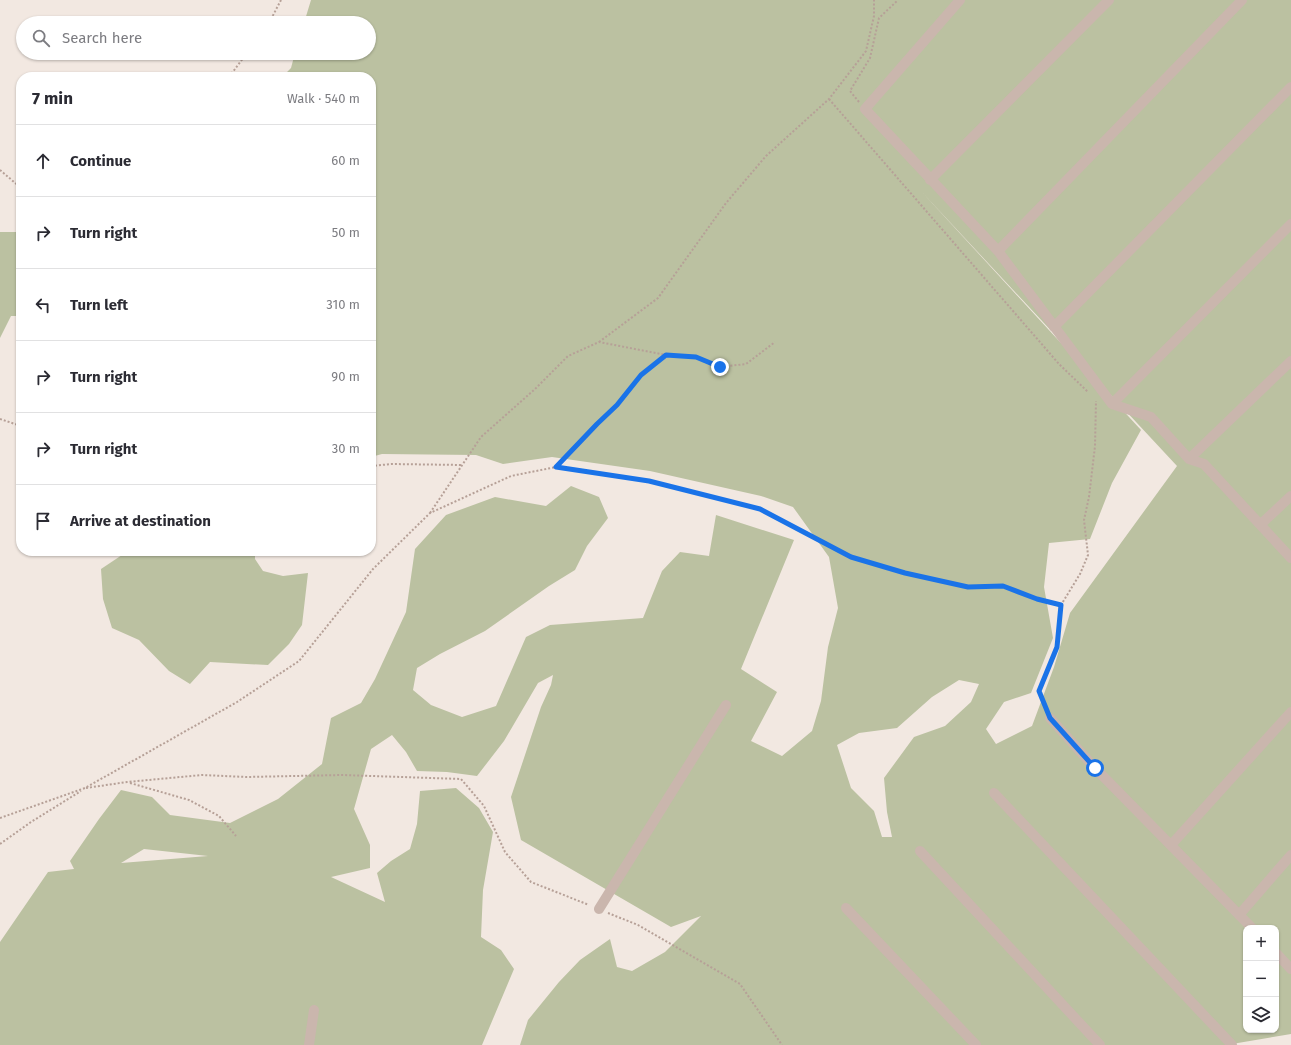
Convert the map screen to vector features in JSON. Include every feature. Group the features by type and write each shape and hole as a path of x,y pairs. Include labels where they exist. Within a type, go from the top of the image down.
{"lane":[{"path":"960,0 865,109 998,251 1112,404 1151,417 1189,459 1204,464 1291,558"},
{"path":"930,180 1109,0"},
{"path":"998,251 1242,0"},
{"path":"1054,327 1291,86"},
{"path":"1112,404 1291,224"},
{"path":"1189,459 1291,361"},
{"path":"1261,524 1291,496"},
{"path":"599,909 726,705"},
{"path":"1171,845 1291,712"},
{"path":"1050,718 1095,768 1249,925"},
{"path":"994,793 1232,1045"},
{"path":"920,851 1100,1045"},
{"path":"1239,914 1291,855"},
{"path":"846,908 976,1045"},
{"path":"1279,956 1291,969"},
{"path":"309,1045 314,1010"}],"path":[{"path":"273,16 281,0"},
{"path":"0,844 31,822 85,788 237,702 299,661 373,569 430,513 481,437 535,389 568,356 600,342 658,298 726,203 766,156 829,99 866,51 874,16 874,0"},
{"path":"865,109 850,91 870,58 879,18 898,0"},
{"path":"233,72 242,60"},
{"path":"829,99 1059,364 1091,394"},
{"path":"0,170 16,184"},
{"path":"600,342 666,355 696,357 720,367 746,364 775,342"},
{"path":"556,467 617,405 641,375 666,355"},
{"path":"1050,718 1039,691 1057,647 1061,605 1080,574 1088,555 1084,520 1089,497 1095,446 1096,399"},
{"path":"0,418 16,424"},
{"path":"376,466 392,464 462,465"},
{"path":"430,513 510,476 556,467 649,481 760,509 851,557 905,573 968,587 1003,586 1037,599 1061,605"},
{"path":"0,818 85,788 127,782 202,775 246,777 342,775 461,779 484,806 505,852 531,882 638,925 740,984 782,1045"},
{"path":"127,782 189,800 219,816 236,836"}],"green space":[{"path":"311,0 1291,0 1291,1034 1226,1045 520,1045 528,1020 559,982 580,960 610,939 617,967 632,971 665,952 701,916 671,927 521,840 511,797 541,707 551,685 553,675 538,683 504,741 477,776 447,772 417,771 406,752 392,735 371,749 354,809 370,845 370,868 331,877 385,902 377,873 391,861 410,849 417,824 420,791 456,788 479,808 493,832 483,890 481,937 501,950 514,969 482,1045 0,1045 0,942 48,872 74,869 70,861 121,790 152,797 170,815 230,823 278,799 322,764 331,718 361,703 375,679 406,612 415,549 446,515 495,497 546,506 571,486 599,497 608,518 587,546 575,570 549,586 485,631 440,654 417,668 413,690 431,705 462,717 496,706 526,637 550,625 643,618 662,571 680,552 709,556 716,515 794,540 741,669 777,692 751,741 782,756 812,731 821,701 828,647 838,608 829,557 793,507 761,496 650,471 552,457 503,464 476,455 382,454 376,456 376,72 287,72 291,68 293,60 376,60 376,16 306,16","holes":["920,190 1177,466 1070,613 1054,667 1032,726 996,744 986,729 1004,702 1031,693 1053,638 1044,587 1049,543 1090,539 1112,483 1141,430","959,680 979,684 971,702 945,726 914,737 884,778 887,812 892,837 882,837 874,811 851,788 837,745 859,733 897,728 932,697","144,849 208,856 121,863"]},
{"path":"0,232 16,232 16,316 11,316 0,338"},
{"path":"120,556 255,556 255,559 263,571 283,576 308,573 302,625 289,644 268,665 210,662 190,684 169,671 139,640 112,628 103,599 101,569"}],"route":[{"path":"720,367 696,357 666,355 641,375 617,405 556,467 649,481 760,509 801,532 851,557 905,573 968,587 1003,586 1037,599 1061,605 1057,647 1039,691 1050,718 1095,768"}]}
